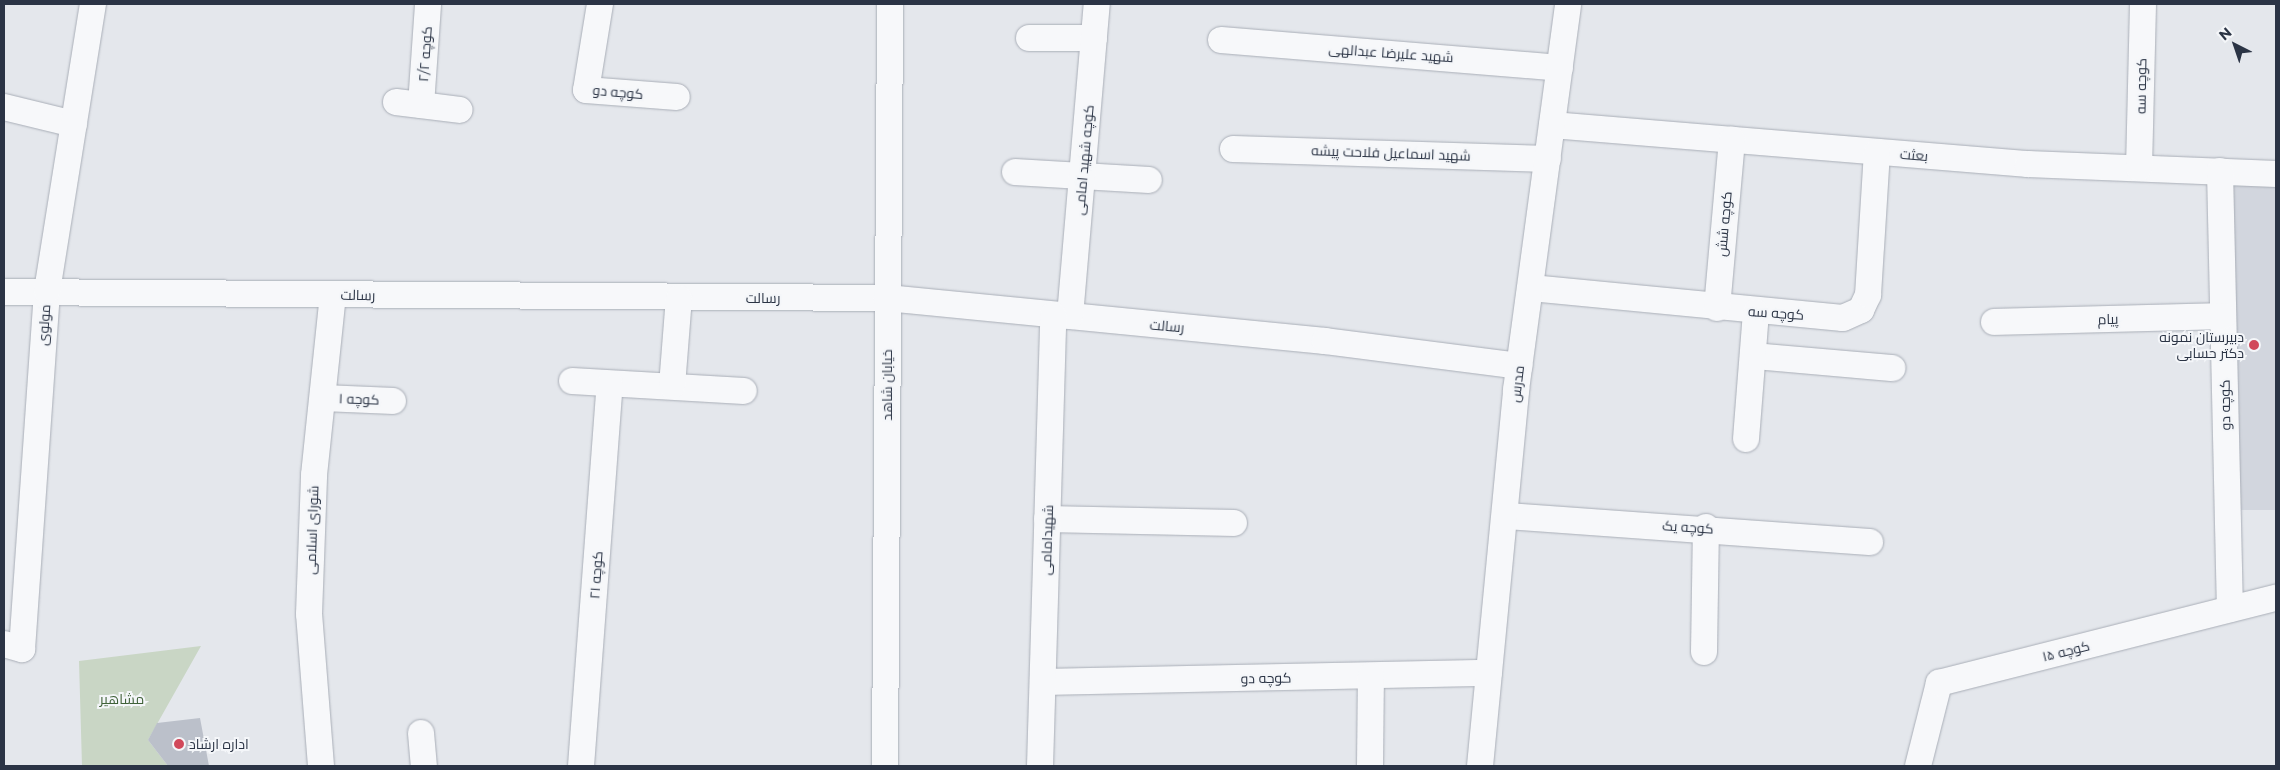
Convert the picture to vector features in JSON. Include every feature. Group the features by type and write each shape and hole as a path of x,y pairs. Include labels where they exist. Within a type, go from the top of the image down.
{"street":[{"name":"مولوی","path":"13,646 46,291 93,4"},
{"name":"کوچه ۲/۲","path":"428,4 409,103 460,110"},
{"name":"کوچه دو","path":"600,4 586,90 677,97"},
{"name":"خیابان شاهد","path":"886,766 890,4"},
{"name":"کوچه شهید امامی","path":"1062,315 1082,177 1097,4"},
{"name":"مدرس","path":"1480,766 1506,516 1519,366 1568,4"},
{"name":"کوچه سه","path":"2139,168 2143,4"},
{"path":"1029,38 1094,38"},
{"name":"شهید علیرضا عبدالهی","path":"1221,40 1560,68"},
{"path":"4,107 74,124"},
{"name":"بعثت","path":"1552,126 1876,152 2139,168 2276,174"},
{"name":"کوچه شش","path":"1717,308 1732,140"},
{"name":"شهید اسماعیل فلاحت پیشه","path":"1233,148 1548,159"},
{"name":"کوچه سه","path":"1531,288 1756,312 1843,318 1861,310 1868,295 1876,152"},
{"name":"کوچه دو","path":"2220,171 2230,609"},
{"path":"1016,172 1149,180"},
{"name":"رسالت","path":"4,292 888,298 1325,341 1519,366"},
{"name":"شورای اسلامی","path":"321,766 309,614 314,475 324,398 333,295"},
{"path":"672,386 679,298"},
{"path":"1746,439 1756,312"},
{"name":"شهیدامامی","path":"1040,766 1047,520 1062,315"},
{"name":"پیام","path":"1994,322 2223,316"},
{"path":"1754,356 1892,368"},
{"path":"572,381 744,391"},
{"name":"کوچه ۲۱","path":"581,766 610,384"},
{"name":"کوچه ۱","path":"324,398 394,401"},
{"name":"کوچه یک","path":"1506,516 1706,527 1870,542"},
{"path":"1047,520 1234,523"},
{"path":"1704,652 1706,527"},
{"name":"کوچه ۱۵","path":"1918,766 1939,682 2276,598"},
{"name":"کوچه دو","path":"1043,682 1489,673"},
{"path":"1370,766 1372,676"},
{"path":"422,733 424,766"}],"shaded area":[{"name":"دبیرستان نمونه دکتر حسابی","path":"2228,177 2276,181 2276,510 2236,510"}],"green space":[{"name":"مشاهیر","path":"201,646 148,740 168,766 82,766 79,661"}],"building":[{"name":"اداره ارشاد","path":"200,718 209,766 168,766 148,740 157,723"}],"place":[{"name":"دبیرستان نمونه دکتر حسابی","path":"2254,345"},
{"name":"اداره ارشاد","path":"179,744"}]}
